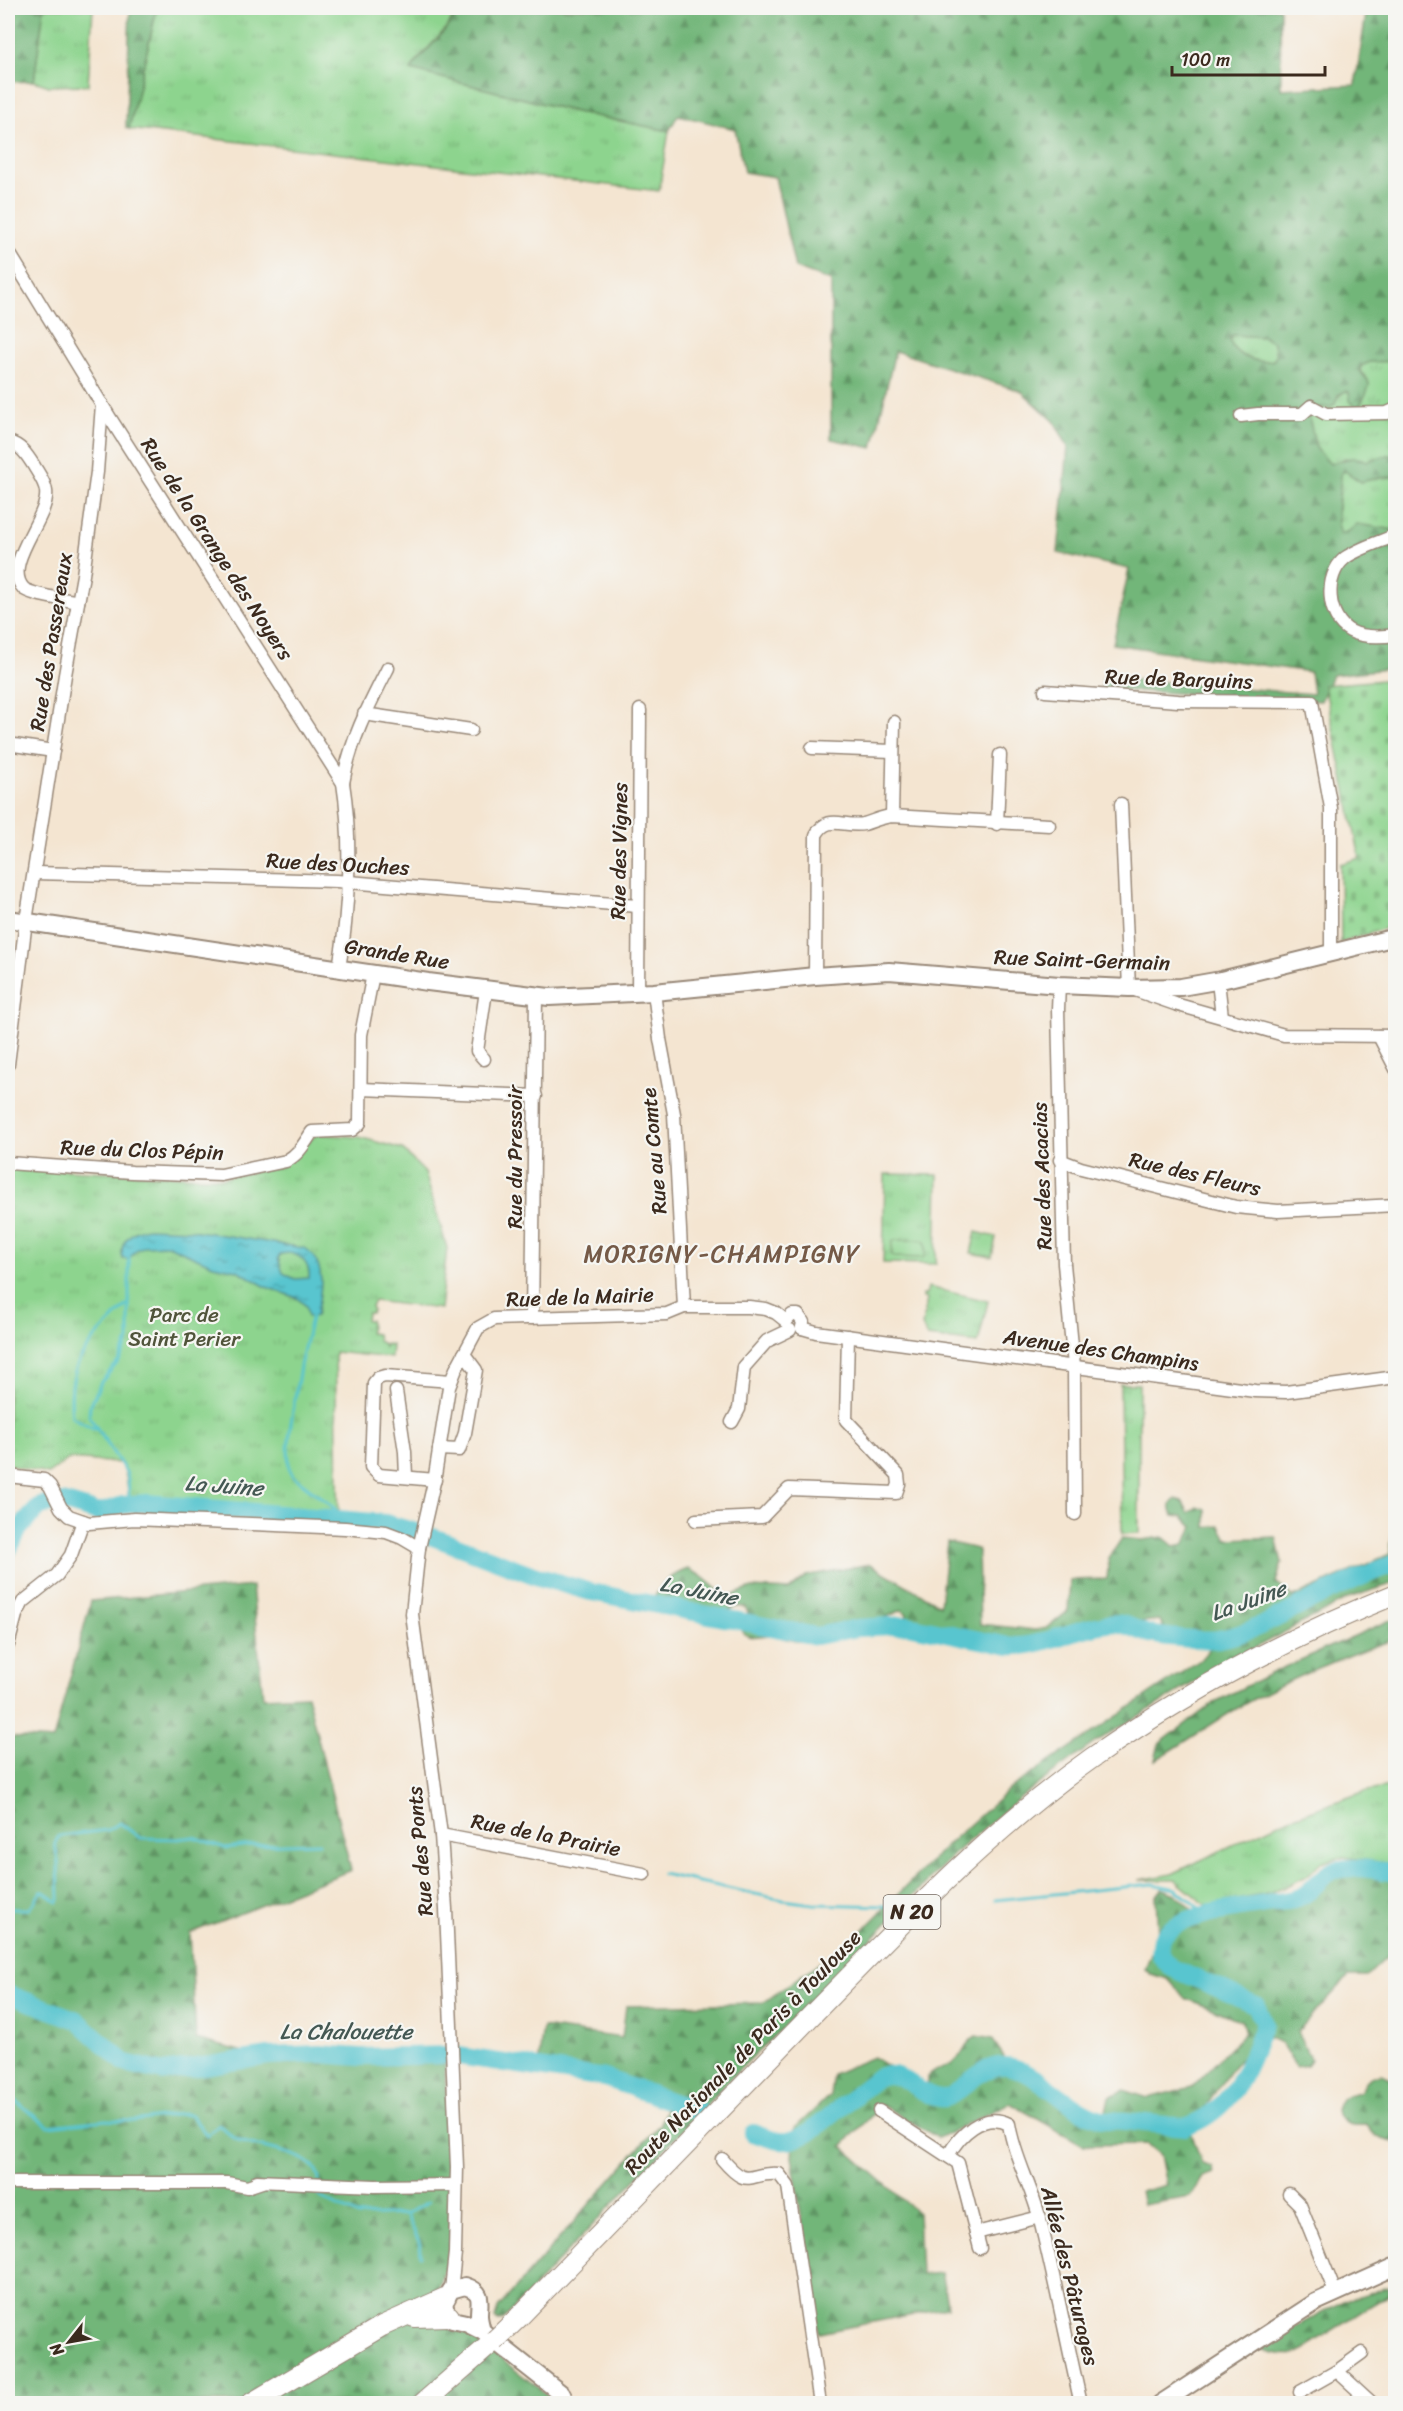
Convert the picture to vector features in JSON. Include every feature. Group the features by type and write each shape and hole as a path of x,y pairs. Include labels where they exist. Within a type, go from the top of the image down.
{"main road":[{"name":"Grande Rue","path":"8,919 536,997 646,992 763,981"},
{"name":"Rue Saint-Germain","path":"763,981 889,971 1059,985 1129,988 1181,987 1218,981 1395,937"},
{"name":"Route Nationale de Paris à Toulouse","path":"523,2321 924,1900 997,1833 1091,1759 1192,1693 1275,1648 1343,1615 1395,1594"},
{"name":"Route Nationale de Paris à Toulouse","path":"442,2403 933,1907 1007,1840 1100,1767 1199,1703 1281,1659 1395,1607"},
{"path":"1160,2403 1286,2320 1335,2292 1395,2266"},
{"path":"250,2403 382,2326 396,2320 427,2315 458,2308 481,2302 479,2296 470,2288 460,2286 458,2308"},
{"path":"458,2308 482,2331 562,2394 566,2403"},
{"name":"Route Nationale de Paris à Toulouse","path":"422,2403 482,2361"}],"street":[{"name":"Rue de la Grange des Noyers","path":"8,251 102,404 343,783 349,817 347,882 339,968"},
{"name":"Rue des Passereaux","path":"8,1064 26,921 97,472 102,404"},
{"path":"1241,416 1302,414 1311,406 1326,414 1387,412 1395,409"},
{"path":"8,442 25,451 46,491 45,503 15,551 11,563 14,577 24,589 78,602"},
{"path":"1395,535 1344,559 1333,575 1329,588 1331,601 1349,631 1365,636 1395,635"},
{"path":"343,783 347,761 364,714 388,668"},
{"name":"Rue de Barguins","path":"1044,691 1178,701 1312,702 1331,808 1331,953"},
{"name":"Rue des Vignes","path":"640,710 638,906 646,992"},
{"path":"364,714 471,730"},
{"path":"892,816 894,722"},
{"path":"8,744 53,751"},
{"path":"812,748 892,751"},
{"path":"997,824 1000,755"},
{"path":"1121,804 1129,988 1284,1035 1395,1036"},
{"path":"815,976 816,835 821,826 829,823 864,824 881,817 892,816 997,824 1049,825"},
{"name":"Rue des Ouches","path":"35,873 347,882 638,906"},
{"name":"Rue du Clos Pépin","path":"8,1163 221,1175 259,1167 294,1156 312,1132 351,1130 360,1123 361,1035 373,974"},
{"path":"1218,981 1222,1017"},
{"name":"Rue des Acacias","path":"1059,985 1060,1160 1065,1264 1074,1366 1075,1514"},
{"path":"484,1059 477,1051 486,991"},
{"name":"Rue au Comte","path":"646,992 660,1039 674,1114 684,1307"},
{"name":"Rue du Pressoir","path":"532,1318 536,997"},
{"path":"1379,1036 1395,1069"},
{"path":"361,1089 536,1096"},
{"name":"Rue des Fleurs","path":"1060,1160 1081,1168 1236,1207 1278,1211 1395,1206"},
{"name":"Rue de la Mairie","path":"478,1328 494,1319 667,1314 684,1307"},
{"name":"Avenue des Champins","path":"684,1307 766,1309 776,1313 793,1326 848,1336 1255,1391 1286,1392 1395,1377"},
{"path":"732,1422 739,1409 744,1367 768,1341 793,1326"},
{"name":"Rue des Ponts","path":"458,2308 455,2253 454,2109 446,1909 441,1835 412,1614 420,1546 435,1480 451,1382 478,1328"},
{"path":"696,1520 762,1517 789,1489 896,1493 899,1484 898,1475 846,1420 848,1336"},
{"path":"440,1449 459,1450 465,1433 476,1370 464,1354"},
{"path":"435,1480 379,1475 371,1467 374,1383 378,1378 385,1376 451,1382"},
{"path":"396,1391 405,1452 406,1478"},
{"path":"8,1476 44,1480 69,1516 83,1521 101,1523 134,1519 345,1527 386,1533 420,1546"},
{"path":"8,1645 16,1616 23,1602 62,1568 71,1555 83,1521"},
{"name":"Rue de la Prairie","path":"441,1835 644,1874"},
{"path":"879,2111 958,2163 980,2248"},
{"name":"Allée des Pâturages","path":"948,2156 956,2140 983,2121 999,2119 1008,2124 1013,2149 1040,2217 1081,2403"},
{"path":"722,2159 735,2174 750,2179 770,2173 779,2174 788,2186 820,2403"},
{"path":"8,2183 227,2183 245,2178 262,2182 375,2186 456,2185"},
{"path":"1288,2194 1300,2205 1335,2292"},
{"path":"976,2233 1040,2217"},
{"name":"Rue des Ponts","path":"455,2253 461,2275 470,2288"},
{"path":"1300,2392 1337,2371 1362,2353"},
{"path":"1337,2371 1373,2403"}],"green space":[{"path":"8,8 44,8 34,81 8,82"},
{"path":"44,8 93,8 88,85 49,86 34,81"},
{"path":"130,8 157,8 129,129 126,128"},
{"path":"157,8 457,8 448,25 411,70 575,112 669,131 659,191 129,129"},
{"path":"457,8 1280,8 1281,89 1355,85 1367,8 1395,8 1395,361 1370,362 1361,366 1360,371 1369,384 1357,408 1350,401 1349,392 1346,391 1338,395 1335,404 1330,408 1321,407 1309,417 1316,448 1330,464 1353,458 1367,461 1388,455 1395,456 1395,477 1361,482 1345,471 1341,473 1337,512 1341,534 1357,524 1395,530 1395,668 1332,675 1321,701 1101,689 1103,677 1313,694 1310,672 1113,644 1129,569 1058,553 1068,447 1054,421 1021,391 895,351 873,448 831,439 831,281 795,268 775,177 744,172 735,129 678,115 669,131 576,112 411,70 454,17","holes":["1233,335 1264,337 1274,343 1276,355 1274,360 1261,361 1247,358 1236,350 1230,339"]},
{"path":"1233,335 1264,337 1274,343 1276,355 1274,360 1254,360 1241,354 1232,345 1230,339"},
{"path":"1395,361 1395,456 1388,455 1367,461 1346,458 1330,464 1316,448 1309,417 1346,391 1350,392 1360,406 1369,386 1368,380 1360,371 1361,366 1370,362"},
{"path":"1345,471 1361,482 1395,477 1395,530 1349,531 1341,534 1338,512 1341,473"},
{"path":"1395,679 1395,925 1341,943 1340,864 1360,858 1324,685"},
{"name":"Parc de Saint Perier","path":"317,1134 359,1137 402,1149 425,1173 447,1248 440,1309 374,1301 371,1307 373,1310 367,1313 366,1320 370,1320 371,1324 369,1333 377,1334 378,1341 384,1344 384,1347 386,1344 392,1345 391,1358 335,1352 339,1523 148,1513 131,1504 126,1474 121,1463 69,1459 48,1474 8,1465 8,1167 222,1178 280,1167"},
{"path":"885,1174 938,1175 936,1264 883,1263"},
{"path":"976,1232 996,1237 992,1257 971,1253"},
{"path":"895,1240 923,1240 926,1244 925,1256 922,1258 894,1257 892,1243"},
{"path":"928,1287 988,1301 978,1343 927,1337 922,1326 927,1299 923,1298 923,1295 926,1295"},
{"path":"1120,1384 1139,1384 1139,1533 1122,1534"},
{"path":"1175,1499 1182,1501 1189,1513 1198,1507 1206,1510 1206,1527 1220,1526 1227,1539 1276,1537 1282,1563 1276,1582 1294,1597 1390,1554 1395,1509 1395,1583 1351,1597 1226,1663 1097,1741 1022,1796 959,1849 833,1979 740,2069 504,2319 498,2321 495,2318 498,2308 659,2125 666,2110 652,2086 537,2074 543,2027 622,2038 626,2006 763,2003 824,1959 832,1961 949,1843 1012,1787 1200,1660 1213,1645 1195,1635 1164,1631 1160,1620 1130,1623 1108,1619 1069,1628 1026,1642 1001,1641 992,1637 975,1635 962,1640 903,1629 907,1614 902,1610 838,1637 797,1641 770,1635 747,1635 741,1629 748,1613 745,1607 736,1607 714,1617 687,1616 670,1608 655,1596 661,1587 673,1576 688,1569 700,1575 726,1597 752,1588 789,1590 806,1576 870,1564 940,1605 947,1542 978,1549 980,1624 1035,1630 1047,1628 1068,1611 1070,1580 1107,1579 1109,1558 1122,1538 1142,1540 1163,1537 1175,1547 1184,1545 1193,1527 1182,1516 1172,1513 1171,1507"},
{"path":"252,1586 263,1697 307,1695 351,1870 190,1933 196,2039 258,2056 445,2064 451,2247 429,2321 471,2336 558,2403 8,2403 8,1737 53,1740 91,1601"},
{"path":"1395,1618 1395,1639 1320,1667 1266,1693 1236,1709 1155,1760 1159,1744 1215,1702 1278,1670"},
{"path":"1395,1786 1395,1864 1343,1857 1320,1863 1307,1876 1272,1893 1207,1906 1175,1880 1139,1880 1172,1874 1283,1821 1363,1792"},
{"path":"1346,1873 1395,1877 1395,1964 1386,1958 1367,1976 1349,1976 1297,2032 1311,2060 1307,2065 1296,2067 1281,2043 1266,2036 1234,2065 1204,2108 1187,2120 1202,2164 1212,2167 1214,2173 1203,2177 1191,2197 1143,2205 1140,2192 1166,2185 1160,2155 1147,2144 1083,2145 1010,2103 938,2138 882,2105 842,2146 918,2213 921,2275 941,2273 948,2307 819,2333 792,2156 795,2128 830,2095 833,2074 873,2057 927,2091 927,2077 953,2062 976,2036 992,2039 1007,2061 1025,2067 1091,2112 1105,2116 1109,2097 1124,2090 1148,2098 1192,2087 1245,2033 1242,2021 1185,1998 1168,1979 1150,1974 1145,1969 1158,1935 1156,1897 1162,1889 1175,1894 1204,1921 1254,1913 1291,1903"},
{"path":"1381,2074 1390,2078 1393,2083 1395,2082 1395,2142 1379,2137 1367,2125 1352,2125 1345,2122 1336,2111 1341,2100 1359,2092 1369,2078"},
{"path":"1389,2287 1389,2294 1303,2351 1296,2354 1282,2354 1260,2349 1264,2344 1343,2301"}],"water":[{"path":"142,1229 191,1230 304,1248 312,1255 320,1270 321,1288 316,1316 308,1317 306,1306 297,1298 266,1287 237,1270 213,1265 168,1245 145,1246 136,1250 129,1259 123,1259 124,1242 132,1234","holes":["281,1254 294,1254 307,1265 309,1278 295,1279 283,1273 278,1258"]}],"waterway":[{"path":"129,1257 129,1340 119,1361 101,1382 90,1406 89,1416 126,1472 131,1504"},
{"path":"95,1429 72,1417 73,1381 77,1366 91,1342 127,1305"},
{"path":"312,1314 300,1366 291,1423 288,1449 289,1468 293,1476 344,1518"},
{"name":"La Juine","path":"8,1551 19,1529 40,1506 62,1502 99,1513 123,1505 147,1503 385,1523 433,1537 539,1577 591,1592 816,1636 857,1628 908,1625 1009,1646 1033,1644 1082,1629 1113,1623 1161,1636 1219,1639 1255,1628 1353,1580 1396,1563"},
{"path":"8,1909 29,1909 41,1892 57,1902 59,1900 55,1843 59,1836 108,1830 120,1823 140,1838 194,1837 225,1848 319,1843"},
{"name":"La Chalouette","path":"753,2133 781,2141 793,2140 809,2133 878,2077 887,2075 902,2078 923,2092 940,2098 955,2093 990,2068 1000,2066 1023,2071 1078,2108 1099,2118 1185,2127 1216,2110 1237,2085 1252,2056 1264,2024 1256,2005 1172,1968 1166,1963 1160,1949 1166,1933 1179,1923 1198,1916 1300,1897 1310,1891 1326,1875 1336,1870 1358,1868 1396,1873"},
{"path":"662,1874 783,1900 813,1904 890,1906"},
{"path":"995,1900 1153,1884 1176,1889 1207,1915"},
{"name":"La Chalouette","path":"8,1994 77,2020 125,2063 164,2072 269,2056 452,2055 605,2078 701,2112"},
{"path":"8,2095 48,2126 106,2120 134,2121 180,2114 191,2115 208,2135 219,2125 238,2140 299,2157 316,2171 319,2181"},
{"path":"319,2187 319,2194 322,2198 358,2216 406,2214 428,2202"},
{"path":"406,2214 418,2239 421,2256"}],"district":[{"name":"MORIGNY-CHAMPIGNY","path":"722,1254"}]}
